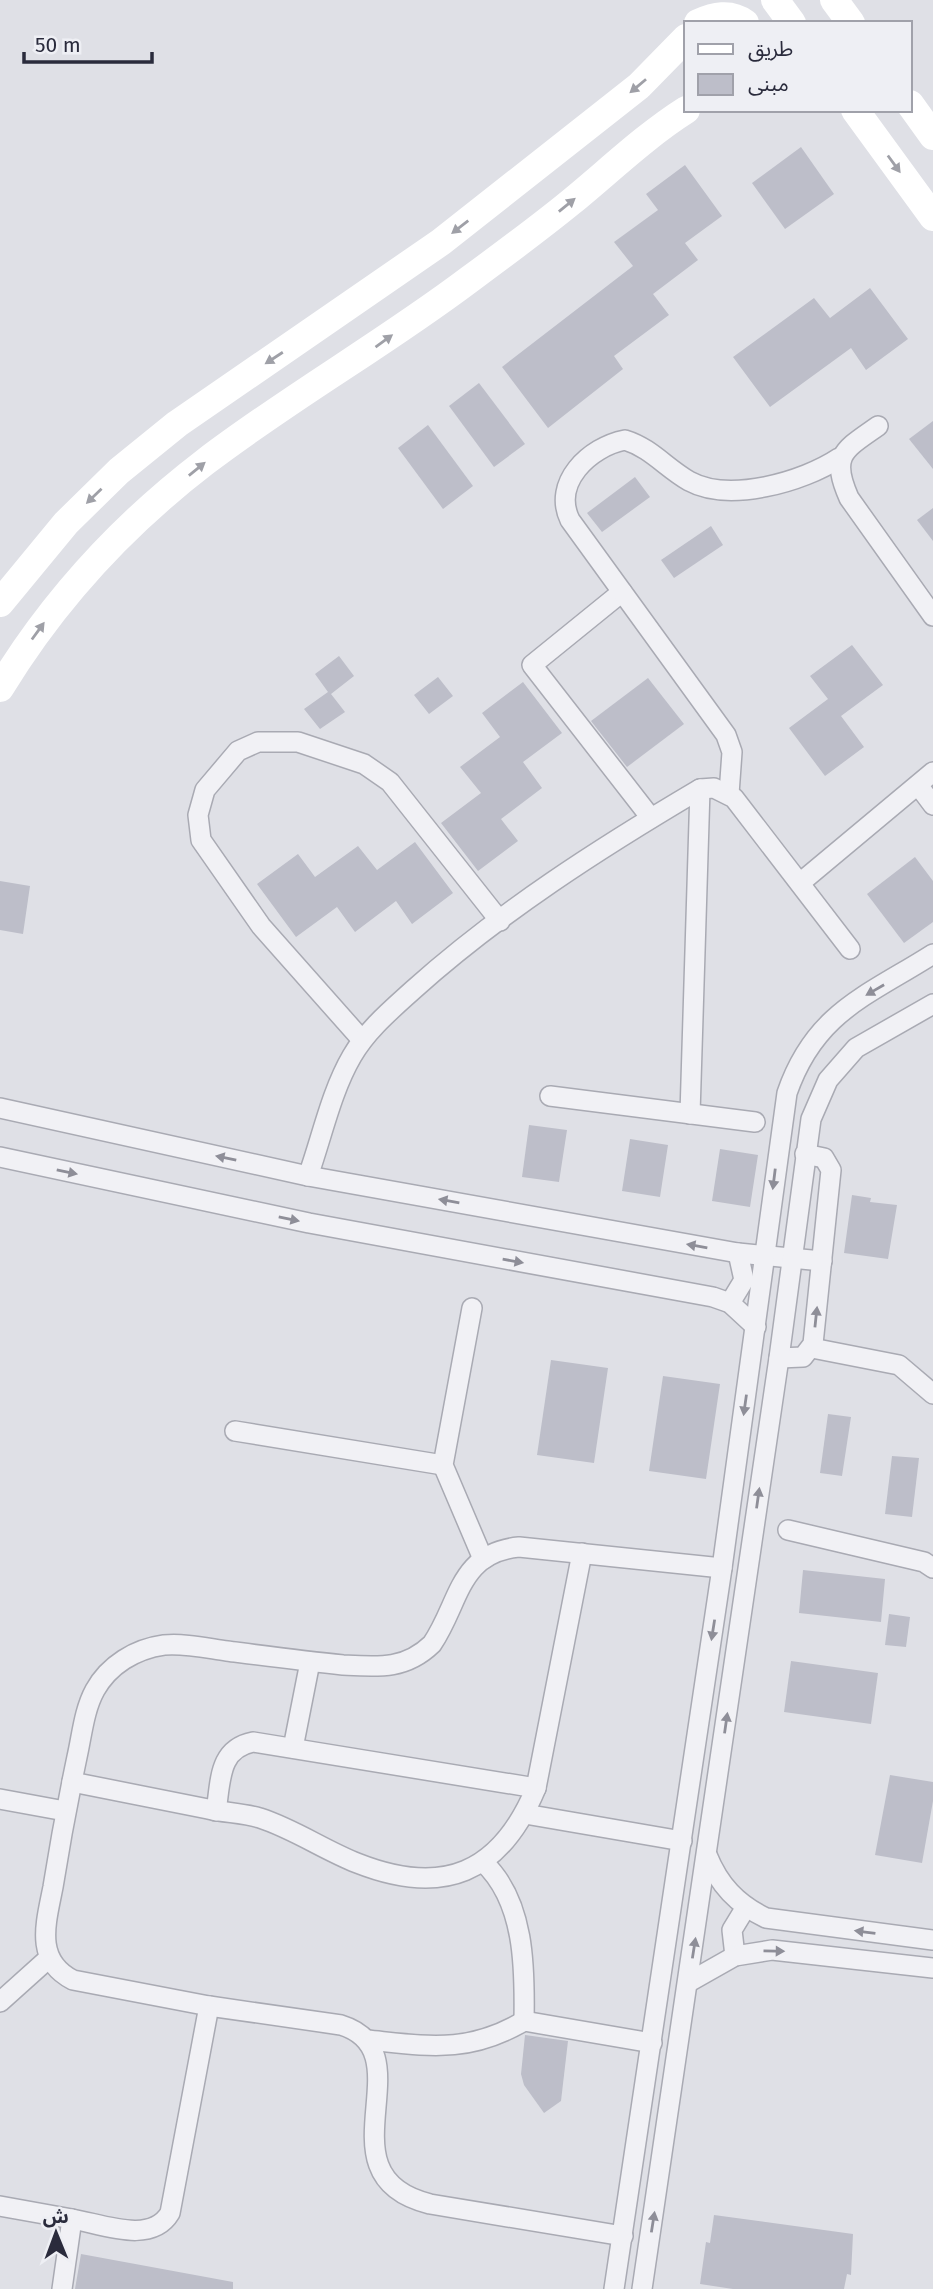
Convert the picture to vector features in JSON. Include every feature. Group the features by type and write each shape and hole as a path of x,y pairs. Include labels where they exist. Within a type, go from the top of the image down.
{"street":[{"path":"699,21 711,0"},
{"path":"775,0 791,21"},
{"path":"834,0 850,21"},
{"path":"702,21 711,17 726,16 740,21"},
{"path":"0,603 66,523 138,455 177,424 441,242 639,86 684,39"},
{"path":"912,107 933,136"},
{"path":"0,688 55,609 101,556 151,506 206,461 469,280 568,205 663,125 684,112"},
{"path":"856,112 933,217"},
{"path":"729,794 733,752 726,735 570,520 564,508 563,495 573,474 616,442 625,440 638,444 691,482 733,489 754,489 802,477 839,458 846,448 877,425"},
{"path":"839,458 839,477 849,498 933,616"},
{"path":"622,592 532,665 650,818"},
{"path":"362,1040 261,926 201,840 198,815 205,790 239,751 258,742 298,742 364,764 390,782 500,921"},
{"path":"800,883 925,778 933,805"},
{"path":"309,1176 343,1073 362,1040 445,961 611,842 700,789 714,788 729,794 850,949"},
{"path":"690,1114 700,789"},
{"path":"614,2289 727,1534 782,1114 790,1082 804,1053 830,1019 933,954"},
{"path":"642,2289 779,1358 805,1154 818,1099 841,1063 874,1036 933,1004"},
{"path":"550,1096 755,1122"},
{"path":"0,1108 309,1176 738,1253 822,1261"},
{"path":"779,1358 803,1357 812,1348 830,1166 824,1158 805,1154"},
{"path":"0,1157 309,1223 699,1295 730,1303 756,1327"},
{"path":"730,1303 744,1280 738,1253"},
{"path":"472,1308 443,1465 483,1559"},
{"path":"812,1348 899,1365 933,1394"},
{"path":"235,1431 443,1465"},
{"path":"788,1530 839,1539 924,1562 933,1567"},
{"path":"727,1534 753,1536"},
{"path":"652,2043 524,2021 499,2036 445,2048 367,2040 341,2025 209,2006 73,1980 55,1968 49,1958 45,1932 65,1811 88,1707 94,1691 104,1677 131,1655 164,1645 181,1645 310,1662 387,1667 412,1660 432,1644 467,1575 483,1559 506,1548 519,1547 722,1568"},
{"path":"72,1782 263,1819 358,1864 417,1879 437,1880 455,1876 483,1863 525,1814 536,1788 582,1553"},
{"path":"293,1748 310,1662"},
{"path":"216,1811 223,1764 235,1747 253,1742 536,1788"},
{"path":"0,1799 65,1811"},
{"path":"525,1814 682,1841"},
{"path":"707,1855 719,1881 746,1907 781,1922 933,1940"},
{"path":"483,1863 496,1874 516,1922 525,1969 524,2021"},
{"path":"735,1956 732,1930 746,1907"},
{"path":"689,1982 735,1956 772,1950 933,1968"},
{"path":"0,2002 49,1958"},
{"path":"0,2206 139,2231 150,2231 165,2222 170,2213 209,2006"},
{"path":"367,2040 379,2065 372,2140 374,2156 380,2170 401,2193 430,2204 623,2236"},
{"path":"62,2289 72,2219"}],"building":[{"path":"801,147 834,194 785,229 752,183"},
{"path":"685,165 722,216 685,243 698,260 653,294 669,315 614,356 623,369 548,428 502,367 633,266 614,242 658,210 646,194"},
{"path":"870,288 908,339 866,370 851,348 770,407 733,357 814,298 830,318"},
{"path":"479,383 525,444 494,467 449,406"},
{"path":"933,421 933,469 909,439"},
{"path":"428,425 473,486 443,509 398,448"},
{"path":"635,477 650,497 602,532 587,513"},
{"path":"933,508 933,541 917,520"},
{"path":"711,526 723,545 674,578 661,560"},
{"path":"852,645 883,685 841,716 864,747 825,776 789,728 828,699 810,676"},
{"path":"339,656 354,676 331,694 345,712 320,729 304,709 328,692 315,674"},
{"path":"438,677 453,696 429,714 414,695"},
{"path":"648,678 684,724 627,767 591,721"},
{"path":"523,682 562,733 523,762 542,788 501,819 518,841 478,871 441,823 481,793 460,767 500,737 482,713"},
{"path":"415,842 453,893 412,924 396,901 355,932 337,907 296,937 257,884 298,854 315,877 358,846 377,870"},
{"path":"915,857 933,881 933,922 904,943 867,894"},
{"path":"0,881 30,886 23,934 0,930"},
{"path":"529,1125 567,1130 559,1182 522,1177"},
{"path":"630,1139 668,1145 660,1197 622,1191"},
{"path":"720,1149 758,1155 750,1207 712,1201"},
{"path":"852,1195 871,1198 870,1202 897,1205 888,1259 844,1253"},
{"path":"551,1360 608,1368 594,1463 537,1455"},
{"path":"663,1376 720,1384 706,1479 649,1471"},
{"path":"828,1414 851,1417 842,1476 820,1473"},
{"path":"892,1456 919,1458 912,1517 885,1514"},
{"path":"803,1570 885,1579 881,1622 799,1613"},
{"path":"889,1614 910,1617 906,1647 885,1645"},
{"path":"791,1661 878,1673 871,1724 784,1712"},
{"path":"890,1775 933,1782 933,1801 922,1863 875,1855"},
{"path":"525,2035 568,2041 561,2101 544,2113 524,2085 521,2074"},
{"path":"714,2215 853,2234 851,2275 847,2274 844,2289 733,2289 700,2284 706,2242 710,2243"},
{"path":"81,2254 233,2282 233,2289 75,2289"}]}
